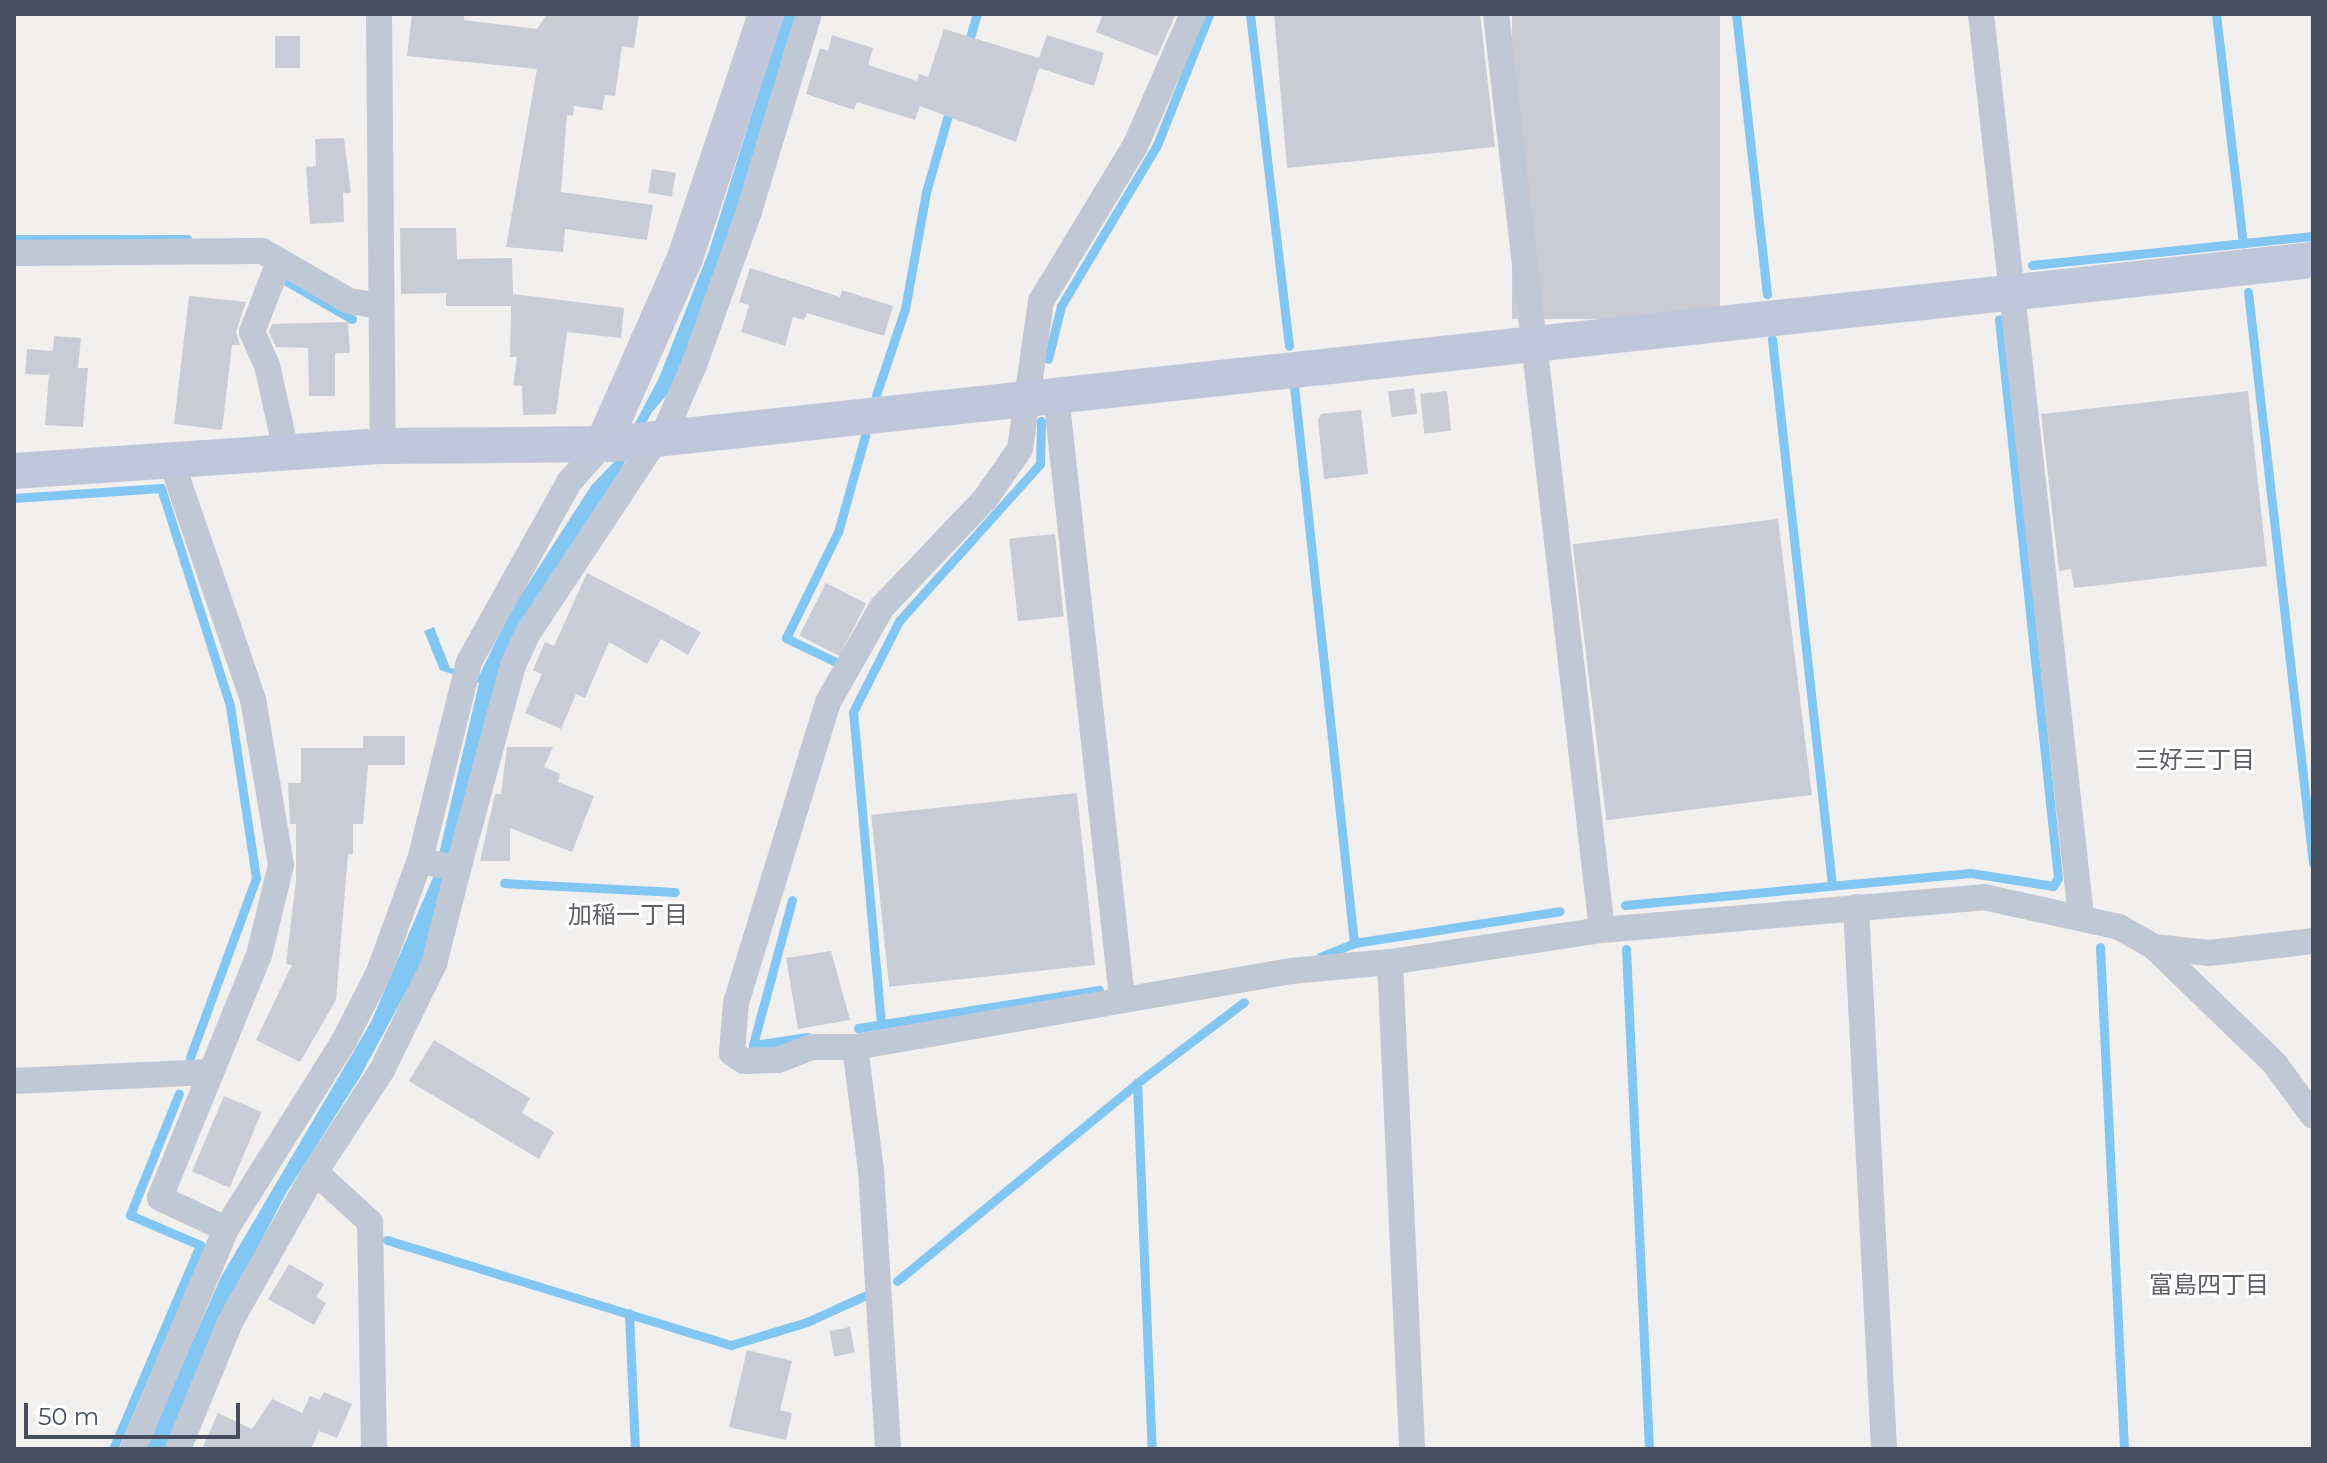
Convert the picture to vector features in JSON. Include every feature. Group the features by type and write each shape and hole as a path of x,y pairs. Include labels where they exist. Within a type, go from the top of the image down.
{"street":[{"path":"379,14 379,306 383,446"},
{"path":"178,1449 230,1322 315,1172 382,1070 434,964 440,864 466,672 569,482 606,444 685,258 766,14"},
{"path":"133,1449 226,1229 344,1041 440,864 513,665 528,633 657,438 694,365 749,211 809,14"},
{"path":"1122,998 1042,396 1041,301 1135,146 1193,14"},
{"path":"1496,14 1531,342 1602,930"},
{"path":"1981,14 2081,916"},
{"path":"14,253 262,251 349,301 379,306"},
{"path":"14,471 170,457 383,446 606,444 2313,260"},
{"path":"279,262 252,332 267,365 286,451"},
{"path":"1042,396 1020,449 985,499 882,607 828,702 736,1002 730,1040 732,1053 744,1061 778,1060 812,1047 855,1047 1122,998 1291,971 1390,962 1602,930 1984,897 2081,916 2119,927 2154,947 2275,1064 2313,1116"},
{"path":"170,457 253,699 281,865 259,955 160,1198 226,1229"},
{"path":"1856,907 1884,1449"},
{"path":"2154,947 2209,953 2313,941"},
{"path":"1390,962 1412,1449"},
{"path":"855,1047 871,1170 888,1449"},
{"path":"14,1081 211,1072"},
{"path":"315,1172 370,1222 372,1448"}],"water":[{"path":"783,14 799,14 723,253 672,389 652,412 599,510 516,634 422,962 360,1077 285,1195 235,1291 167,1449 145,1449 221,1277 371,1022 434,875 479,683 440,670 424,631 434,627 450,668 480,674 510,612 591,486 615,461 659,378 709,251"}],"building":[{"path":"412,14 464,14 464,20 537,29 547,14 639,14 634,48 622,46 615,96 605,95 602,110 574,106 573,116 567,115 561,192 653,205 647,240 565,229 563,252 506,247 537,69 407,56"},
{"path":"1103,14 1176,14 1157,56 1096,32"},
{"path":"1274,14 1480,14 1495,147 1287,168"},
{"path":"1512,14 1720,14 1720,319 1512,319"},
{"path":"944,29 1039,58 1047,35 1104,53 1094,86 1039,68 1016,142 920,106 915,120 857,102 854,110 806,94 820,48 828,51 832,35 873,48 868,65 917,81 919,74 928,77"},
{"path":"275,36 300,36 300,68 275,68"},
{"path":"344,138 351,193 343,193 344,222 310,224 306,167 316,166 315,139"},
{"path":"652,169 676,173 672,196 648,193"},
{"path":"400,228 456,228 457,259 512,258 513,294 624,308 621,338 567,332 556,414 523,415 522,386 513,385 517,357 510,357 511,306 446,306 446,293 401,294"},
{"path":"750,268 840,297 842,290 893,306 884,336 807,313 804,320 793,317 785,346 741,332 749,305 739,302"},
{"path":"189,296 246,302 236,332 240,345 232,345 222,430 174,424"},
{"path":"348,322 350,353 335,353 335,396 309,396 308,348 276,347 269,332 272,324"},
{"path":"54,336 81,338 78,368 88,368 83,427 45,425 49,375 25,374 27,349 53,351"},
{"path":"1414,388 1417,414 1391,417 1388,391"},
{"path":"1447,391 1451,431 1424,434 1420,394"},
{"path":"2248,391 2267,566 2074,588 2071,569 2059,571 2041,414"},
{"path":"1361,410 1368,474 1324,479 1318,420 1321,414"},
{"path":"1778,519 1812,795 1606,820 1573,544"},
{"path":"1055,534 1064,617 1018,621 1009,539"},
{"path":"587,573 701,632 688,655 661,639 647,664 609,642 585,698 576,694 561,729 525,713 542,674 533,670 545,642 554,646"},
{"path":"826,583 866,603 839,656 799,636"},
{"path":"363,736 405,736 405,765 368,765 363,824 353,824 353,854 348,854 336,1000 300,1062 256,1040 292,965 286,964 296,880 296,824 290,824 288,783 301,783 301,748 363,748"},
{"path":"507,747 553,747 544,767 560,774 558,782 594,796 572,852 510,828 510,861 480,861 495,794 501,794"},
{"path":"1077,793 1095,965 889,987 871,815"},
{"path":"831,951 850,1020 798,1029 786,958"},
{"path":"434,1040 530,1098 522,1113 554,1132 539,1159 409,1081"},
{"path":"224,1096 262,1112 230,1188 192,1171"},
{"path":"289,1264 324,1284 316,1297 326,1303 314,1325 268,1299"},
{"path":"850,1327 855,1353 834,1357 829,1331"},
{"path":"747,1350 792,1361 780,1410 792,1413 786,1440 729,1427"},
{"path":"324,1392 352,1404 337,1438 319,1431 311,1449 202,1449 218,1413 252,1429 272,1399 302,1413 310,1396 320,1400"}],"waterway":[{"path":"967,48 977,14"},
{"path":"1048,359 1061,306 1157,145 1209,14"},
{"path":"1250,14 1289,346"},
{"path":"1736,14 1767,294"},
{"path":"2216,14 2243,243"},
{"path":"876,395 905,309 926,192 951,105"},
{"path":"2032,265 2313,236"},
{"path":"14,239 187,239"},
{"path":"288,282 352,319"},
{"path":"2248,292 2313,863"},
{"path":"1625,905 1971,873 2053,886 2058,878 1999,319"},
{"path":"1772,339 1832,885"},
{"path":"1294,386 1354,943"},
{"path":"881,1024 853,712 899,621 1040,464 1041,421"},
{"path":"840,664 786,638 838,532 865,436"},
{"path":"14,498 161,488 230,706 256,878 190,1057"},
{"path":"504,883 675,892"},
{"path":"792,900 753,1045 807,1037"},
{"path":"1320,957 1354,943 1560,911"},
{"path":"2100,947 2124,1449"},
{"path":"1626,949 1649,1449"},
{"path":"858,1028 1099,990"},
{"path":"897,1281 1137,1083 1244,1002"},
{"path":"1137,1083 1152,1449"},
{"path":"113,1449 200,1245 130,1215 179,1093"},
{"path":"387,1240 731,1345 807,1322 864,1296"},
{"path":"629,1313 635,1449"}],"district":[{"name":"三好三丁目","path":"2195,760"},
{"name":"加稲一丁目","path":"628,915"},
{"name":"富島四丁目","path":"2209,1285"}]}
